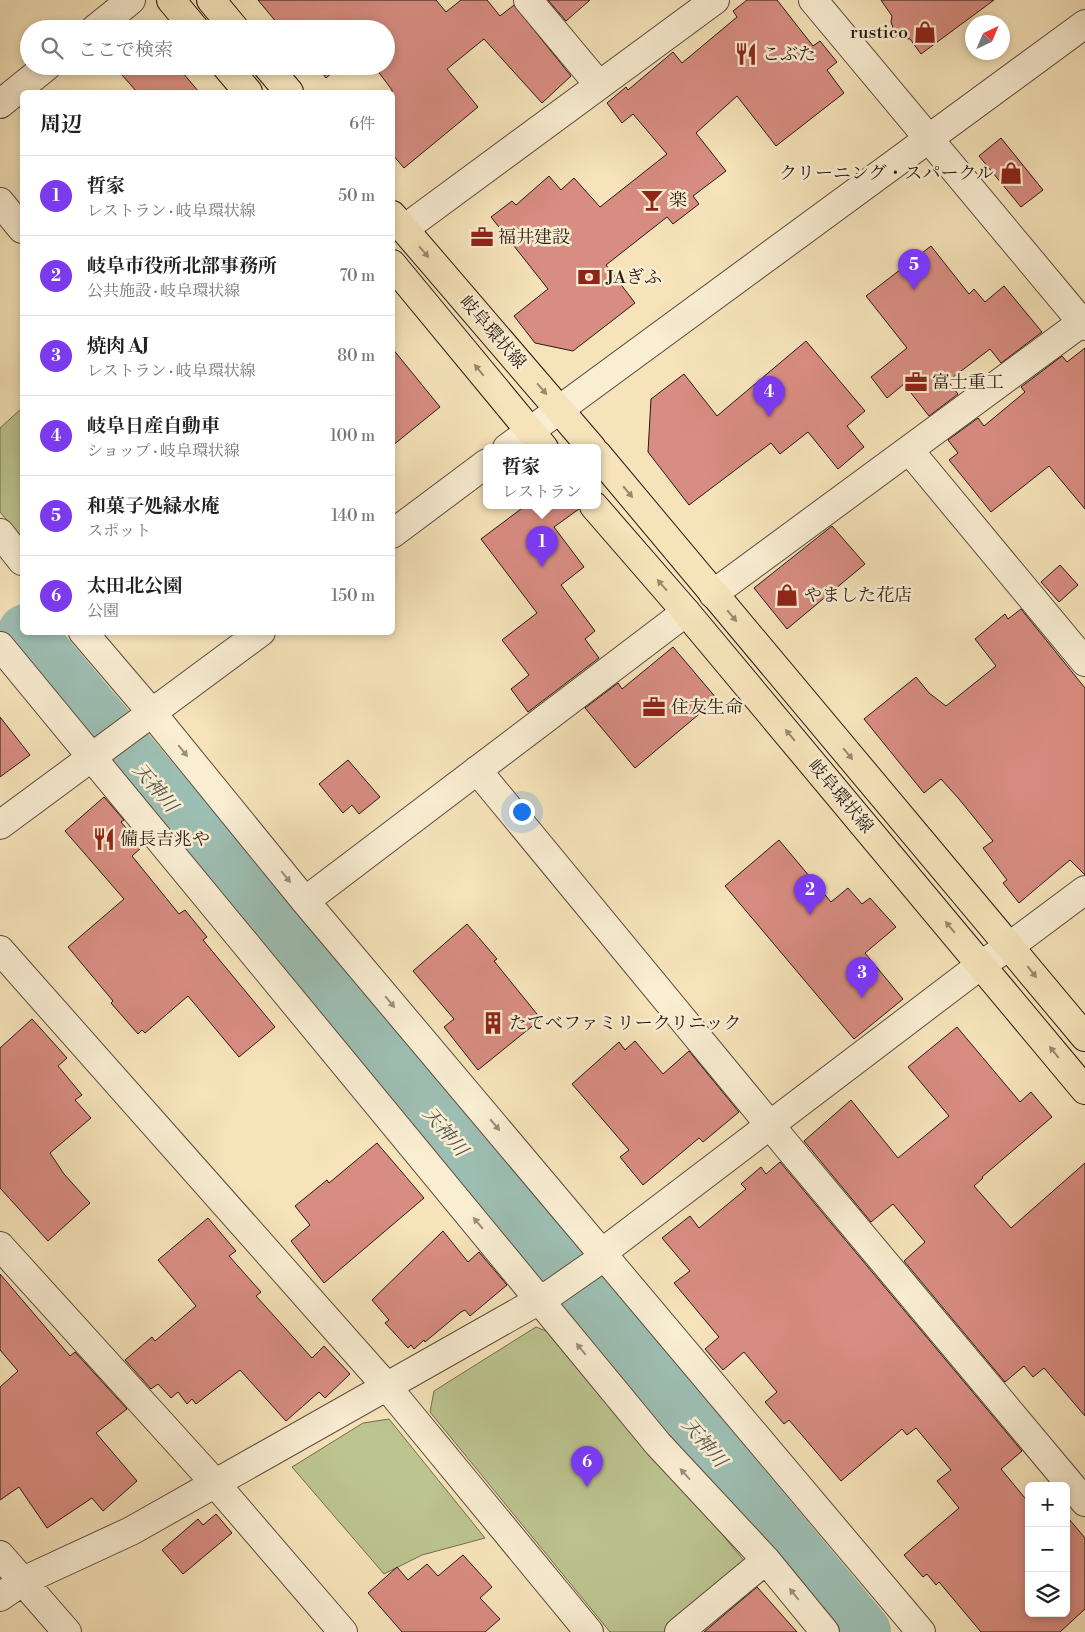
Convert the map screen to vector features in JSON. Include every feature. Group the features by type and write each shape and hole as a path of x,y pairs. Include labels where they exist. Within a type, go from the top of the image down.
{"main road":[{"path":"171,0 188,20"},
{"path":"211,0 228,20"},
{"path":"234,75 246,90"},
{"path":"275,75 287,90"},
{"name":"岐阜環状線","path":"398,222 589,444"},
{"name":"岐阜環状線","path":"395,268 537,440"},
{"name":"岐阜環状線","path":"601,459 1085,1037"},
{"name":"岐阜環状線","path":"597,509 686,612 982,964 1085,1090"}],"street":[{"path":"106,20 131,0"},
{"path":"528,0 599,85"},
{"path":"398,222 599,85 715,0"},
{"path":"713,594 1084,322 928,139 813,0"},
{"path":"522,444 537,440 561,411 1085,24"},
{"path":"0,104 36,75"},
{"path":"0,202 20,227"},
{"path":"909,450 1085,662"},
{"path":"395,532 483,466"},
{"path":"0,534 20,558"},
{"path":"305,901 686,612"},
{"path":"85,635 149,716 601,1257 921,1632"},
{"path":"0,825 98,755 257,635"},
{"path":"0,646 98,755 546,1296 658,1444 766,1560 825,1632"},
{"path":"477,770 1085,1502"},
{"path":"0,1597 23,1581 131,1531 214,1482 388,1388 546,1296 601,1257 982,964 1010,946 1085,890"},
{"path":"0,950 388,1388 589,1632"},
{"path":"0,1246 214,1482 343,1632"},
{"path":"0,1555 67,1632"},
{"path":"679,1632 766,1560"}],"green space":[{"path":"20,410 20,536 0,512 0,428"},
{"path":"536,1327 559,1336 745,1562 665,1632 610,1632 430,1412 434,1391"},
{"path":"389,1419 485,1538 422,1555 384,1574 292,1467 363,1423"}],"building":[{"path":"258,0 436,0 446,12 461,0 487,0 500,16 514,5 571,76 542,103 484,39 447,69 478,107 404,168 395,158 395,90 392,90 381,75 395,75 395,20 275,20"},
{"path":"548,0 590,0 566,21"},
{"path":"747,0 777,0 813,46 820,41 837,62 827,70 844,93 776,146 737,96 696,133 726,171 693,196 699,204 673,224 667,217 606,265 635,303 573,351 535,343 514,316 548,289 491,217 512,201 516,205 549,176 561,190 574,178 600,207 667,154 633,114 622,123 607,103 626,87 628,90 673,52 682,63 737,17 733,11"},
{"path":"881,0 994,0 974,15 965,15 965,21 921,54 910,39 902,38 895,33 891,22 892,16"},
{"path":"122,75 185,75 197,90 135,90"},
{"name":"クリーニング・スパークル","path":"1001,138 1043,190 1021,207 979,156"},
{"path":"931,246 969,294 974,289 985,302 1004,286 1042,332 1001,363 990,349 948,381 958,394 929,416 904,384 887,398 871,377 907,348 866,296"},
{"path":"806,341 865,411 847,426 864,447 838,469 808,432 780,454 771,443 689,505 648,452 651,399 684,374 717,416"},
{"path":"1085,348 1085,509 1049,466 991,512 949,460 958,453 948,440 978,418 984,426 1025,392 1021,387 1062,356 1067,362"},
{"path":"395,352 440,407 395,444"},
{"path":"521,509 579,509 554,527 584,567 561,585 595,631 585,639 599,658 528,712 511,689 529,675 502,640 537,613 481,539"},
{"path":"832,526 865,564 787,629 754,588"},
{"path":"1060,565 1078,585 1059,602 1041,582"},
{"path":"1021,609 1085,688 1085,875 1070,860 1019,903 1003,883 1007,880 983,848 993,841 959,799 941,779 924,793 864,719 916,677 929,693 946,706 996,666 975,639 1005,614 1008,619"},
{"name":"住友生命","path":"673,647 717,699 635,768 585,708 618,683 622,689"},
{"path":"0,717 30,755 0,777"},
{"path":"348,760 380,797 359,814 352,805 343,813 319,784"},
{"path":"104,797 124,820 121,822 142,847 132,856 179,914 185,910 207,937 203,940 275,1027 239,1057 188,996 145,1033 142,1030 138,1034 111,1003 113,1001 68,947 124,899 65,831"},
{"path":"779,840 831,902 848,888 862,904 870,898 896,927 865,953 903,999 854,1039 725,886"},
{"path":"467,924 497,959 494,961 541,1019 478,1070 444,1027 454,1019 413,971"},
{"path":"32,1019 67,1058 58,1066 82,1095 75,1100 91,1118 50,1153 64,1174 90,1203 48,1241 0,1188 0,1048"},
{"path":"957,1027 1020,1102 1031,1092 1052,1117 974,1186 1011,1228 1085,1163 1085,1416 1044,1368 1033,1377 1024,1366 1005,1382 904,1261 925,1242 893,1204 871,1222 804,1141 851,1100 898,1158 949,1116 908,1067"},
{"path":"635,1041 663,1074 689,1051 739,1112 703,1142 699,1138 643,1185 620,1157 629,1150 572,1084 619,1042 625,1050"},
{"path":"377,1143 424,1198 324,1283 291,1241 310,1225 295,1206 327,1180 329,1183"},
{"path":"780,1162 1022,1451 1001,1469 1025,1498 1025,1617 1070,1617 1070,1520 1085,1538 1085,1609 1060,1632 981,1632 939,1582 936,1585 927,1574 923,1577 904,1555 959,1508 937,1481 951,1470 916,1428 907,1435 902,1429 841,1481 789,1420 784,1424 765,1402 777,1392 744,1352 723,1370 705,1349 719,1337 674,1283 690,1271 662,1238 690,1216 699,1228 746,1189 741,1184 761,1167 766,1174"},
{"path":"208,1218 236,1251 229,1256 261,1292 256,1296 312,1358 324,1346 350,1374 325,1398 319,1392 286,1421 240,1370 196,1404 192,1399 187,1404 178,1392 171,1398 158,1384 151,1389 125,1360 152,1337 155,1341 196,1306 158,1260"},
{"path":"443,1231 468,1262 479,1252 507,1285 470,1316 465,1310 461,1312 425,1342 424,1340 414,1349 411,1345 408,1348 385,1323 389,1320 372,1300"},
{"path":"0,1274 70,1356 75,1352 127,1409 96,1433 137,1481 103,1511 92,1498 47,1528 19,1487 0,1500 0,1387 18,1371 0,1350"},
{"path":"216,1514 232,1533 183,1574 162,1550 198,1519 203,1525"},
{"path":"463,1555 492,1587 480,1598 500,1619 485,1632 402,1632 368,1593 397,1567 408,1580 427,1564 438,1576"},
{"path":"757,1587 797,1632 704,1632"}],"waterway":[{"name":"天神川","path":"29,635 476,1166 863,1632"}],"place":[{"name":"rustico","path":"925,32"},
{"name":"こぶた","path":"746,54"},
{"name":"クリーニング・スパークル","path":"1011,173"},
{"name":"楽","path":"652,200"},
{"name":"福井建設","path":"482,237"},
{"name":"JAぎふ","path":"589,277"},
{"name":"和菓子処緑水庵","path":"914,290"},
{"name":"富士重工","path":"916,382"},
{"name":"岐阜日産自動車","path":"769,417"},
{"name":"哲家","path":"542,567"},
{"name":"やました花店","path":"787,595"},
{"name":"住友生命","path":"654,707"},
{"name":"備長吉兆や","path":"104,839"},
{"name":"岐阜市役所北部事務所","path":"810,915"},
{"name":"焼肉 AJ","path":"862,998"},
{"name":"たてべファミリークリニック","path":"493,1023"},
{"name":"太田北公園","path":"587,1487"}]}
